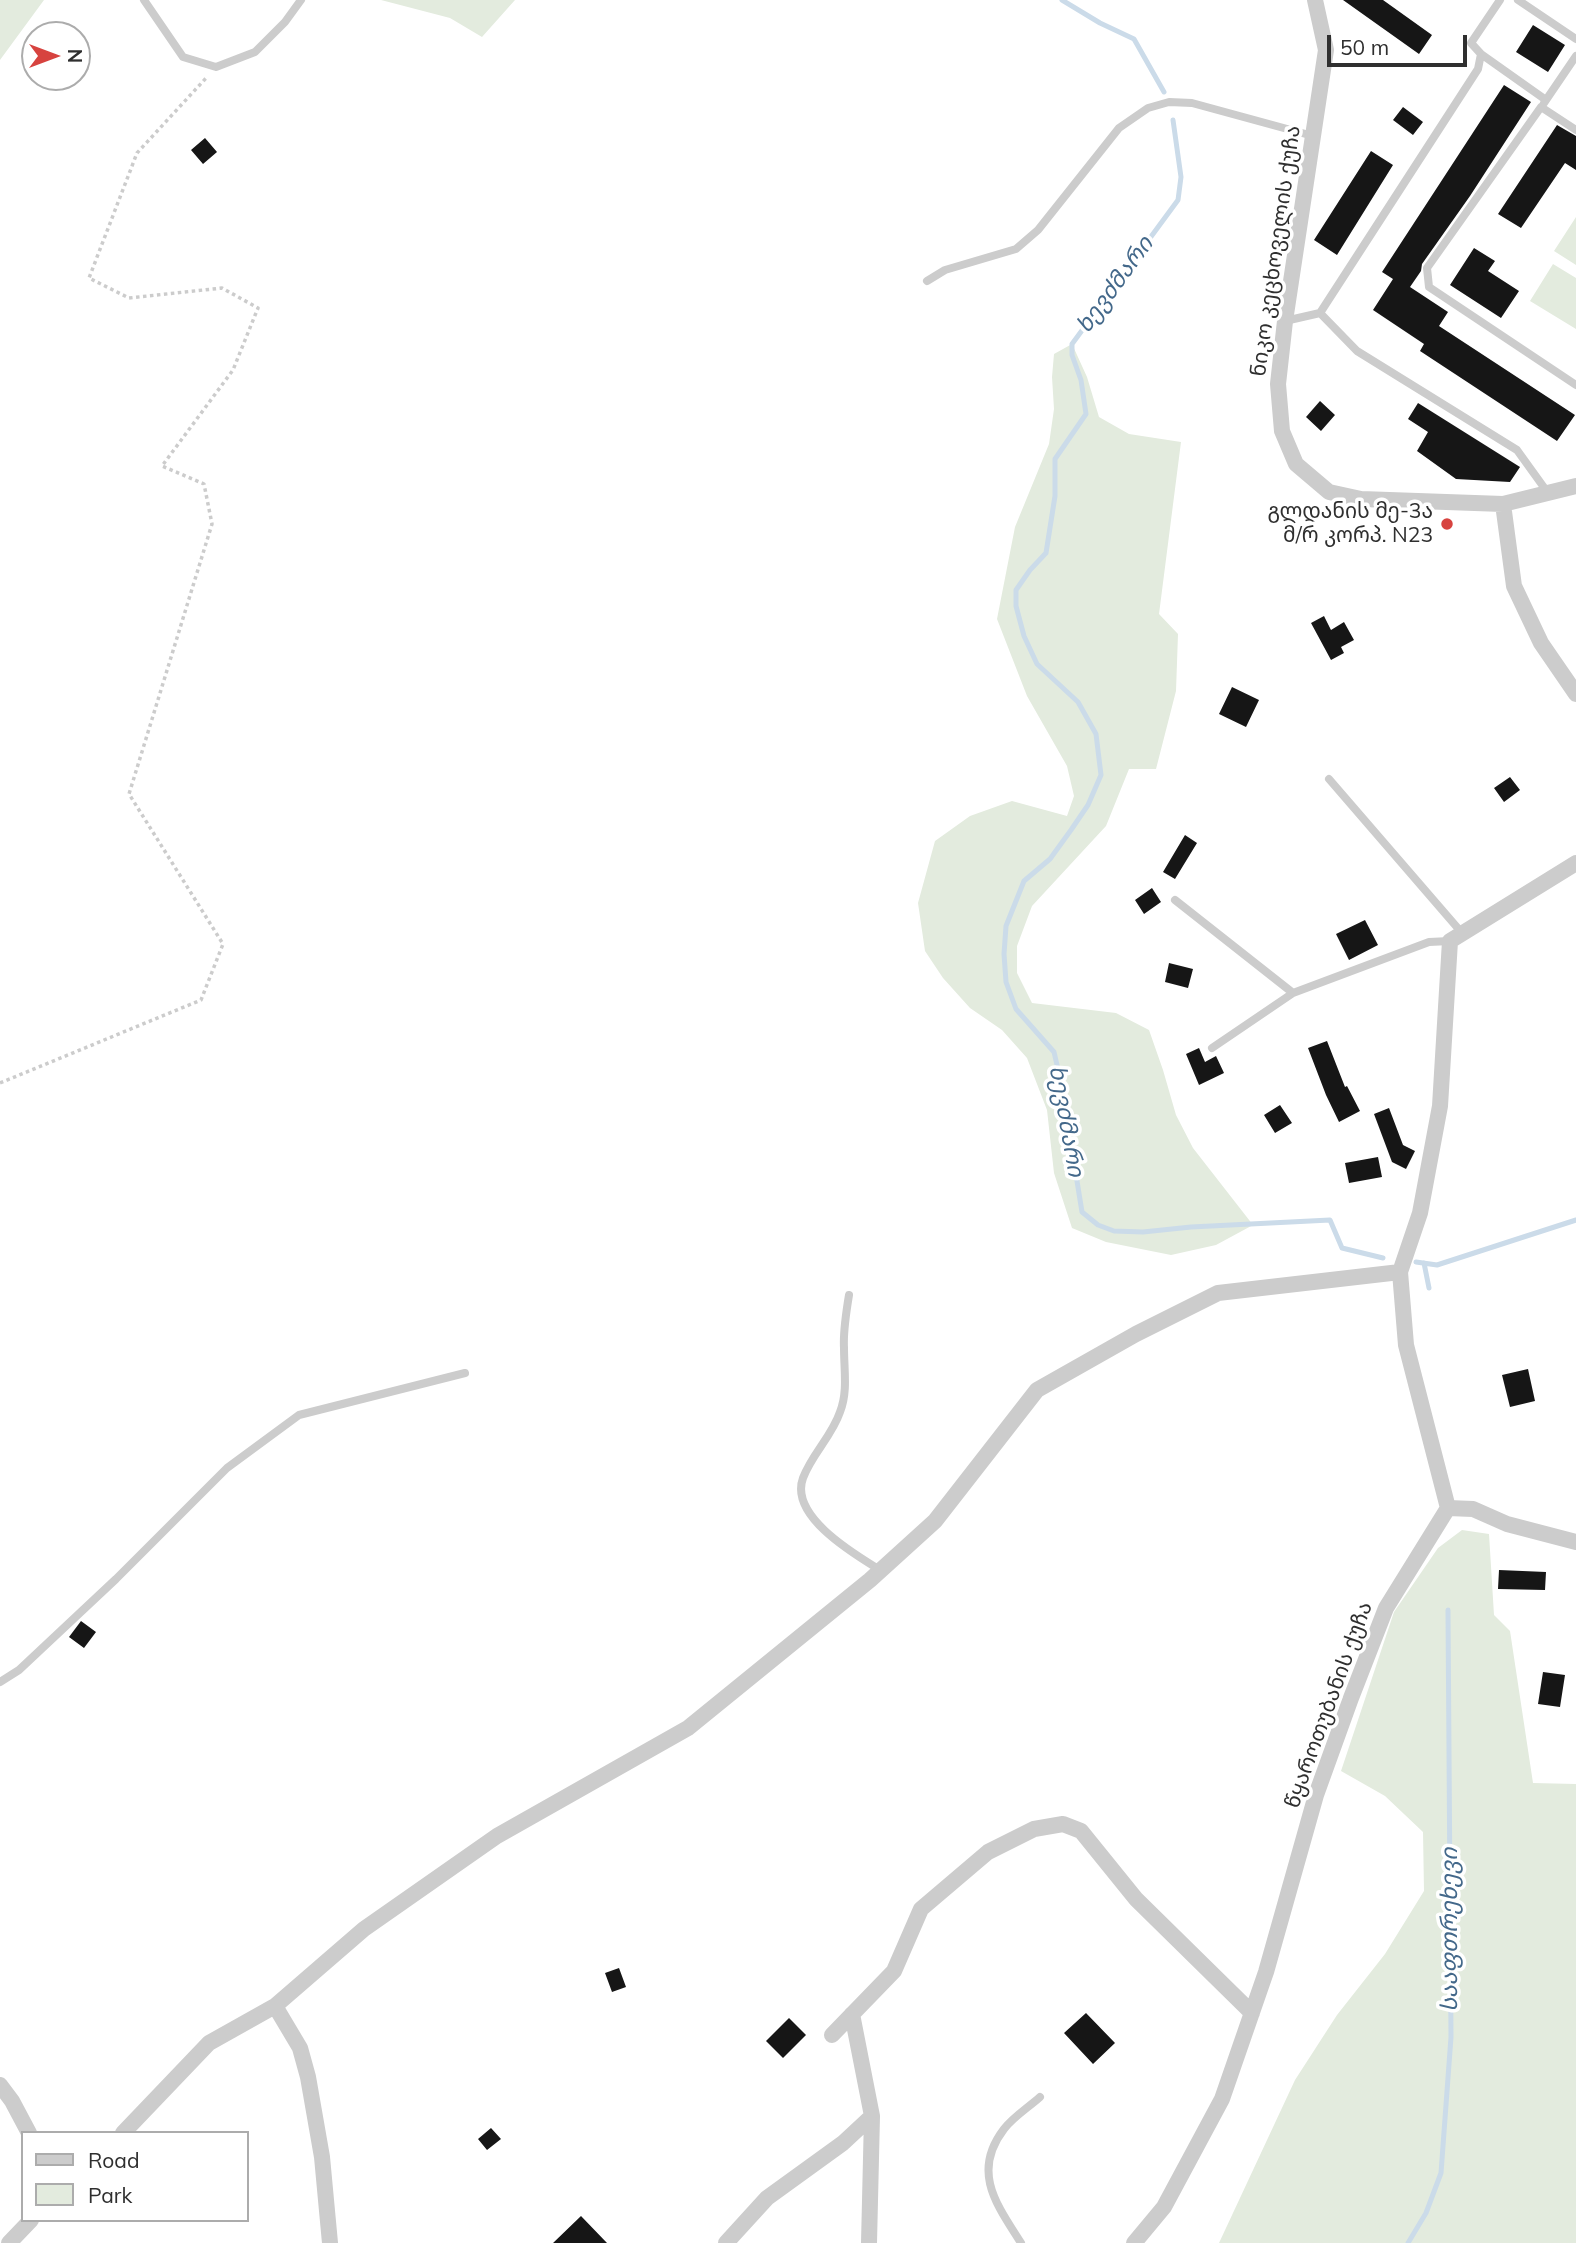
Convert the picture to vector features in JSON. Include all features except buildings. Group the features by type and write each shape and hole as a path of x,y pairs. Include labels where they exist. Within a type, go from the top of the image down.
{"street":[{"name":"ნიკო კეცხოველის ქუჩა","path":"1315,0 1326,50 1278,384 1282,431 1296,464 1329,492 1361,499 1503,504 1576,486"},
{"path":"1503,504 1514,586 1541,643 1576,694"},
{"path":"1576,863 1456,937 1440,1106 1420,1213 1400,1272 1406,1345 1448,1508 1473,1509 1507,1524 1576,1542"},
{"path":"125,2131 209,2043 275,2006 364,1928 497,1836 688,1728 880,1570 934,1521 1037,1390 1136,1334 1218,1293 1400,1272"},
{"name":"წყაროთუბანის ქუჩა","path":"1134,2243 1164,2207 1222,2099 1266,1972 1316,1795 1350,1698 1386,1608 1448,1508"},
{"path":"832,2035 894,1971 922,1909 988,1852 1034,1829 1063,1824 1081,1831 1136,1899 1252,2013"},
{"path":"275,2006 300,2048 308,2077 323,2157 330,2243"},
{"path":"852,2014 872,2116 869,2243"},
{"path":"0,2085 28,2131"},
{"path":"726,2243 767,2197 843,2143 872,2116"},
{"path":"9,2243 30,2222"}],"lane":[{"path":"144,0 183,57 216,67 255,52 285,22 301,0"},
{"path":"1500,0 1471,43 1576,130"},
{"path":"1518,0 1530,3 1576,39"},
{"path":"1285,321 1320,313 1478,69 1481,54"},
{"path":"1576,56 1427,268 1429,287 1576,385"},
{"path":"927,281 945,270 1016,249 1038,230 1119,128 1148,108 1169,102 1192,103 1313,136"},
{"path":"1320,313 1357,351 1517,450 1548,493"},
{"path":"1212,1048 1293,993 1429,942 1456,937 1329,779"},
{"path":"1175,900 1293,993"},
{"path":"849,1295 844,1345 845,1394 840,1414 802,1480 802,1499 815,1521 840,1545 880,1570"},
{"path":"0,1682 19,1670 116,1579 227,1468 299,1415 465,1373"},
{"path":"1021,2243 989,2190 988,2164 1004,2129 1040,2097"}],"path":[{"path":"0,1083 201,1000 223,944 129,794 212,524 204,484 162,466 233,370 258,308 222,288 129,298 89,278 137,153 216,67"}],"green space":[{"path":"0,0 44,0 29,21 21,21 21,31 0,60"},
{"path":"381,0 515,0 482,37 450,18"},
{"path":"1576,217 1576,265 1554,251"},
{"path":"1553,264 1576,278 1576,329 1530,301"},
{"path":"1072,344 1087,377 1099,417 1129,434 1181,442 1159,614 1178,634 1176,691 1156,769 1129,769 1106,826 1032,906 1017,946 1017,973 1032,1003 1116,1013 1149,1030 1176,1115 1193,1148 1253,1225 1216,1245 1171,1255 1106,1242 1072,1228 1054,1173 1047,1110 1027,1058 1002,1030 970,1008 943,978 925,951 918,903 935,841 970,816 1012,801 1067,816 1074,796 1067,766 1027,696 997,619 1015,527 1049,444 1054,409 1054,354"},
{"path":"1462,1530 1489,1534 1494,1615 1510,1631 1533,1783 1576,1784 1576,2243 1219,2243 1295,2080 1337,2015 1385,1954 1424,1891 1423,1832 1385,1796 1341,1771 1394,1612 1438,1548"}],"waterway":[{"name":"ხევძმარი","path":"1062,0 1100,23 1134,39 1164,92"},
{"name":"ხევძმარი","path":"1173,120 1181,177 1178,200 1072,344 1072,355 1081,380 1086,414 1055,459 1055,496 1046,553 1016,590 1016,606 1024,636 1037,664 1078,702 1096,734 1101,775 1088,805 1050,859 1024,881 1006,926 1006,982 1016,1009 1054,1052 1082,1212 1098,1225 1114,1231 1143,1232 1330,1220 1342,1248 1383,1258"},
{"name":"ხევძმარი","path":"1416,1262 1437,1265 1576,1220"},
{"name":"სააფთრეხევი","path":"1424,1263 1429,1288"},
{"name":"სააფთრეხევი","path":"1408,2243 1426,2213 1441,2173 1451,2037 1448,1610"}],"place":[{"name":"გლდანის მე-3ა მ/რ კორპ. N23","path":"1447,524"}]}
